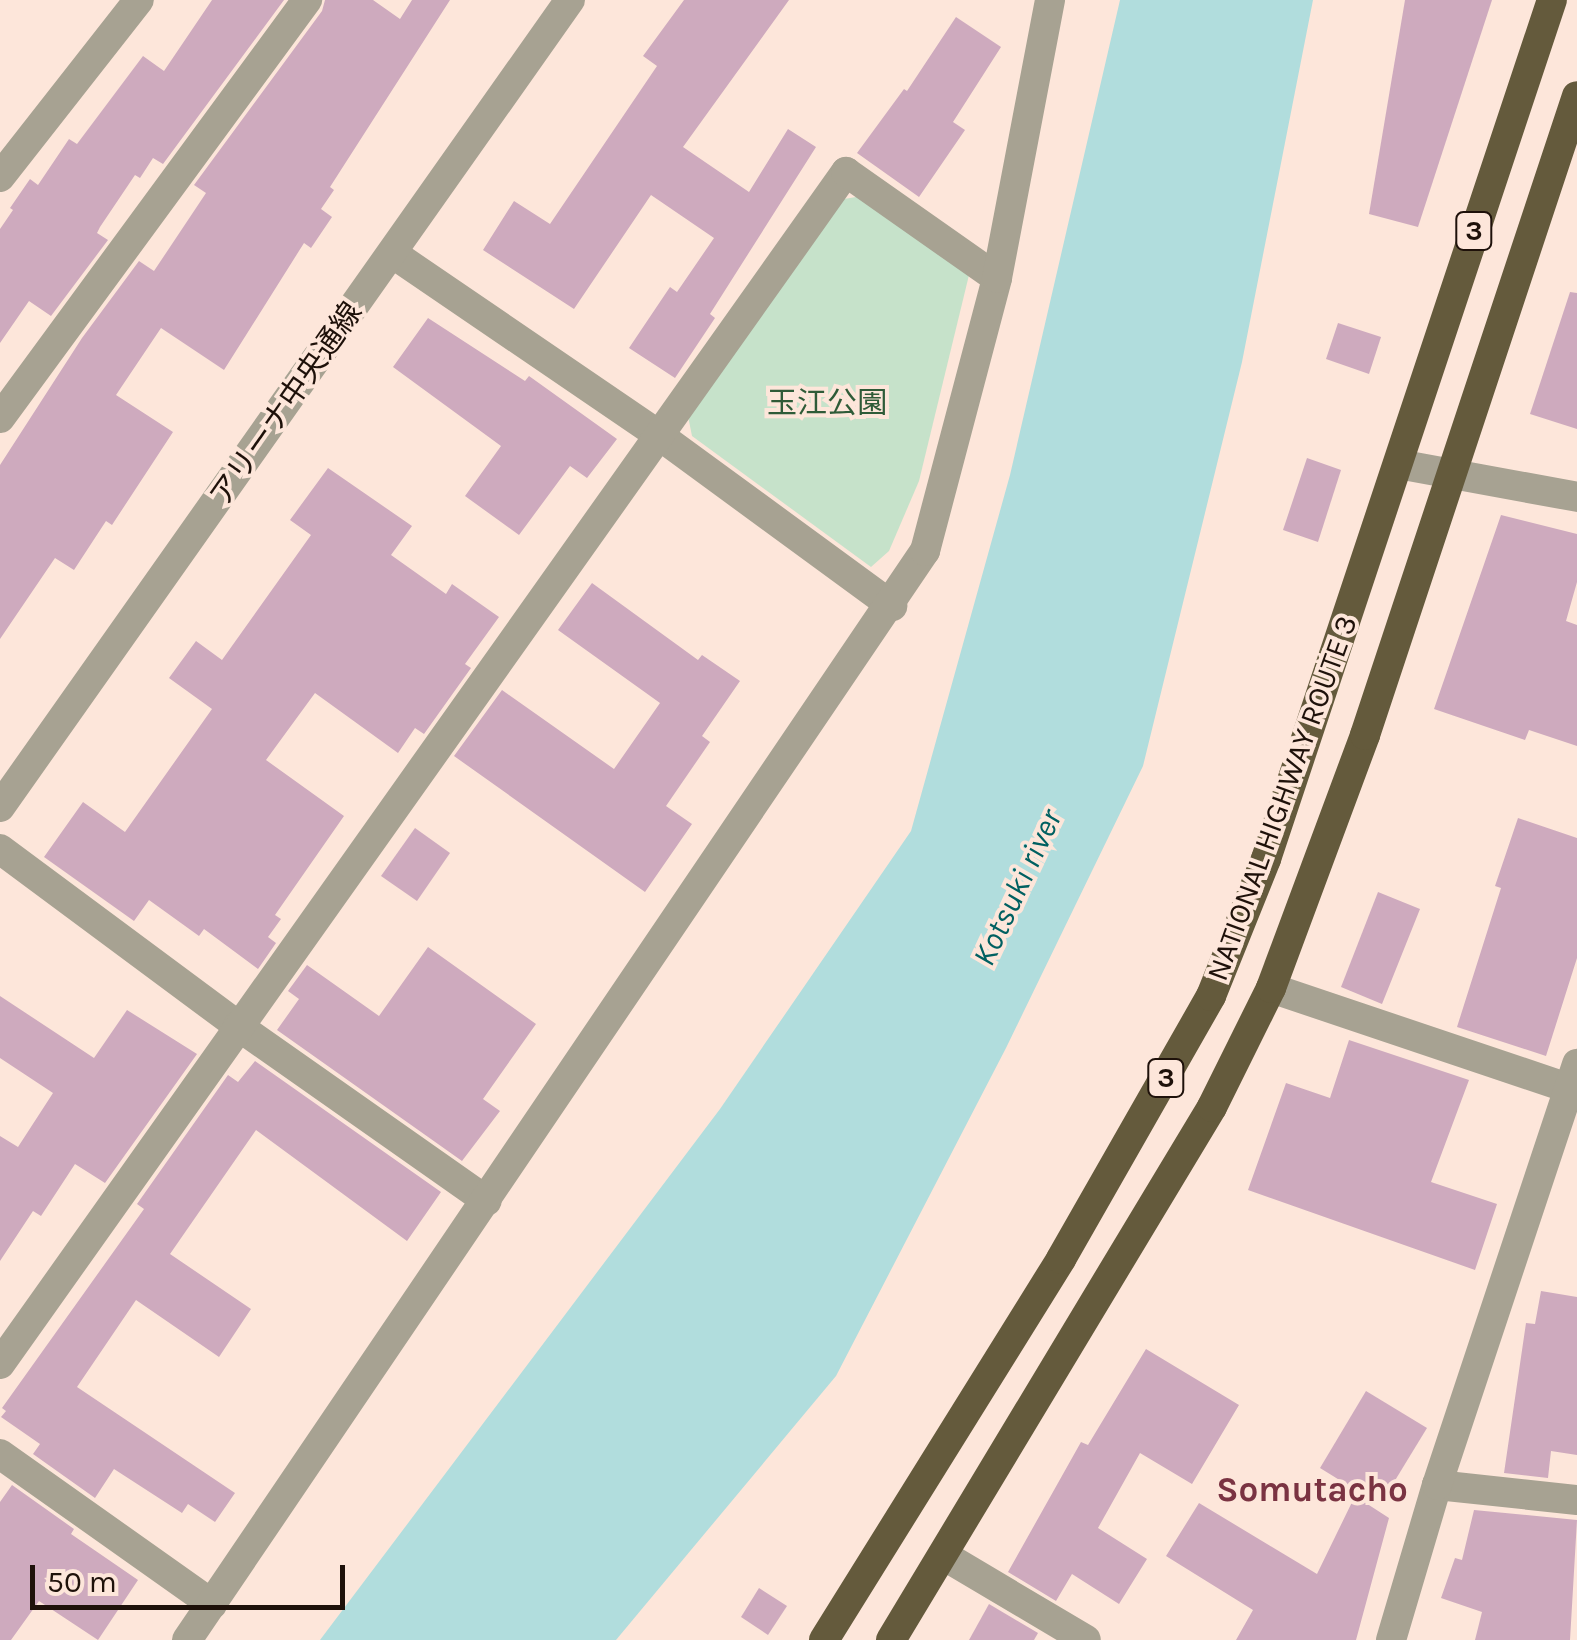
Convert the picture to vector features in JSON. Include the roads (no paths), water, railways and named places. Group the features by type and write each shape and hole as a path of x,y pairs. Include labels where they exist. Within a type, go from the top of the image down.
{"highway":[{"name":"NATIONAL HIGHWAY ROUTE 3","path":"824,1640 1061,1258 1211,996 1266,860 1552,0"},
{"name":"NATIONAL HIGHWAY ROUTE 3","path":"891,1640 1212,1107 1270,988 1365,735 1577,96"}],"street":[{"path":"0,177 138,0"},
{"path":"0,418 307,0"},
{"path":"187,1640 892,606 925,551 997,278 1050,0"},
{"name":"アリーナ中央通線","path":"0,807 392,253 562,3"},
{"path":"0,1364 846,172 997,278"},
{"path":"392,253 660,436 892,606"},
{"path":"1398,464 1577,496"},
{"path":"0,849 238,1026 488,1201"},
{"path":"1270,988 1574,1082 1436,1486 1391,1640"},
{"path":"0,1454 212,1604"},
{"path":"1436,1486 1577,1500"},
{"path":"942,1555 1086,1640"}],"water":[{"name":"Kotsuki river","path":"1120,0 1313,0 1242,362 1143,766 1006,1048 836,1376 616,1640 320,1640 720,1109 911,831 1010,475"}],"district":[{"name":"Somutacho","path":"1312,1490"}],"park label":[{"name":"玉江公園","path":"827,403"}]}
